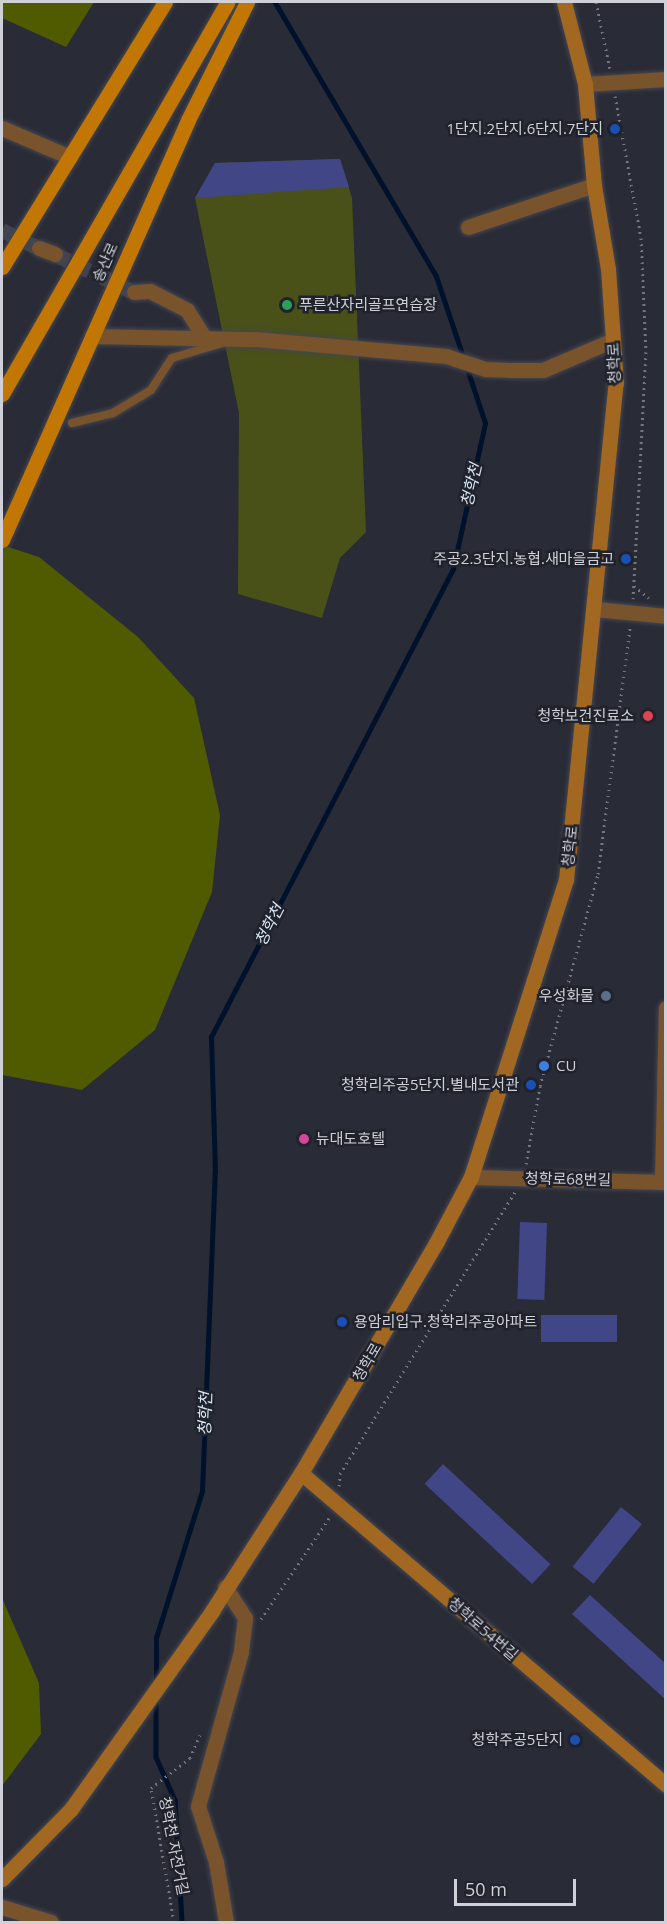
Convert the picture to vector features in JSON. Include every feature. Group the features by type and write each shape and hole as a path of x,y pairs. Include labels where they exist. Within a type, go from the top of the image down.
{"main road":[{"path":"2,267 165,2"},
{"name":"송산로","path":"2,394 227,2"},
{"name":"송산로","path":"2,540 188,120 247,2"}],"street":[{"name":"청학로","path":"2,1879 71,1809 212,1611 225,1587 301,1473 471,1177 566,880 616,383 608,269 594,185 585,84 564,2"},
{"path":"585,84 666,79"},
{"path":"2,128 70,157"},
{"path":"468,227 594,185"},
{"path":"39,248 55,254"},
{"path":"134,292 150,291 187,310 205,339"},
{"path":"92,336 235,339 446,356 485,369 543,370 613,340"},
{"path":"595,609 666,616"},
{"path":"664,1182 666,1008"},
{"name":"청학로68번길","path":"471,1177 664,1182"},
{"name":"청학로54번길","path":"301,1473 666,1785"},
{"path":"225,1587 245,1618 244,1627 198,1806 216,1862 226,1923"},
{"path":"2,1907 51,1923"}],"lane":[{"path":"72,423 113,413 151,390 172,358 235,339"}],"path":[{"name":"청학천 자전거길","path":"174,1923 151,1788 190,1758"}],"green space":[{"path":"2,2 94,2 66,47 2,18"},
{"name":"푸른산자리골프연습장","path":"340,159 352,198 366,532 340,558 322,618 238,594 239,413 195,198 215,163"},
{"path":"2,545 39,557 138,637 194,698 220,815 212,892 155,1030 82,1090 2,1075"},
{"path":"2,1598 39,1683 41,1734 2,1786"}],"building":[{"path":"340,159 349,187 195,198 215,163"},
{"path":"520,1222 547,1223 544,1300 517,1299"},
{"path":"541,1315 617,1315 617,1342 541,1342"},
{"path":"443,1464 551,1564 532,1584 425,1484"},
{"path":"621,1507 642,1524 594,1584 573,1567"},
{"path":"590,1595 666,1664 666,1700 572,1614"}],"waterway":[{"name":"청학천","path":"275,2 436,275 464,358"},
{"name":"청학천","path":"156,1680 156,1638 202,1491 215,1172 211,1037 453,569 485,423 466,366"},
{"name":"청학천","path":"156,1697 156,1757 175,1800 182,1922"}],"tunnel":[{"path":"2,230 39,248"},
{"path":"55,254 134,292"}],"place":[{"name":"1단지.2단지.6단지.7단지","path":"615,129"},
{"name":"푸른산자리골프연습장","path":"287,305"},
{"name":"주공2.3단지.농협.새마을금고","path":"626,559"},
{"name":"청학보건진료소","path":"648,716"},
{"name":"우성화물","path":"606,996"},
{"name":"CU","path":"544,1066"},
{"name":"청학리주공5단지.별내도서관","path":"531,1085"},
{"name":"뉴대도호텔","path":"304,1139"},
{"name":"용암리입구.청학리주공아파트","path":"342,1322"},
{"name":"청학주공5단지","path":"575,1740"}]}
